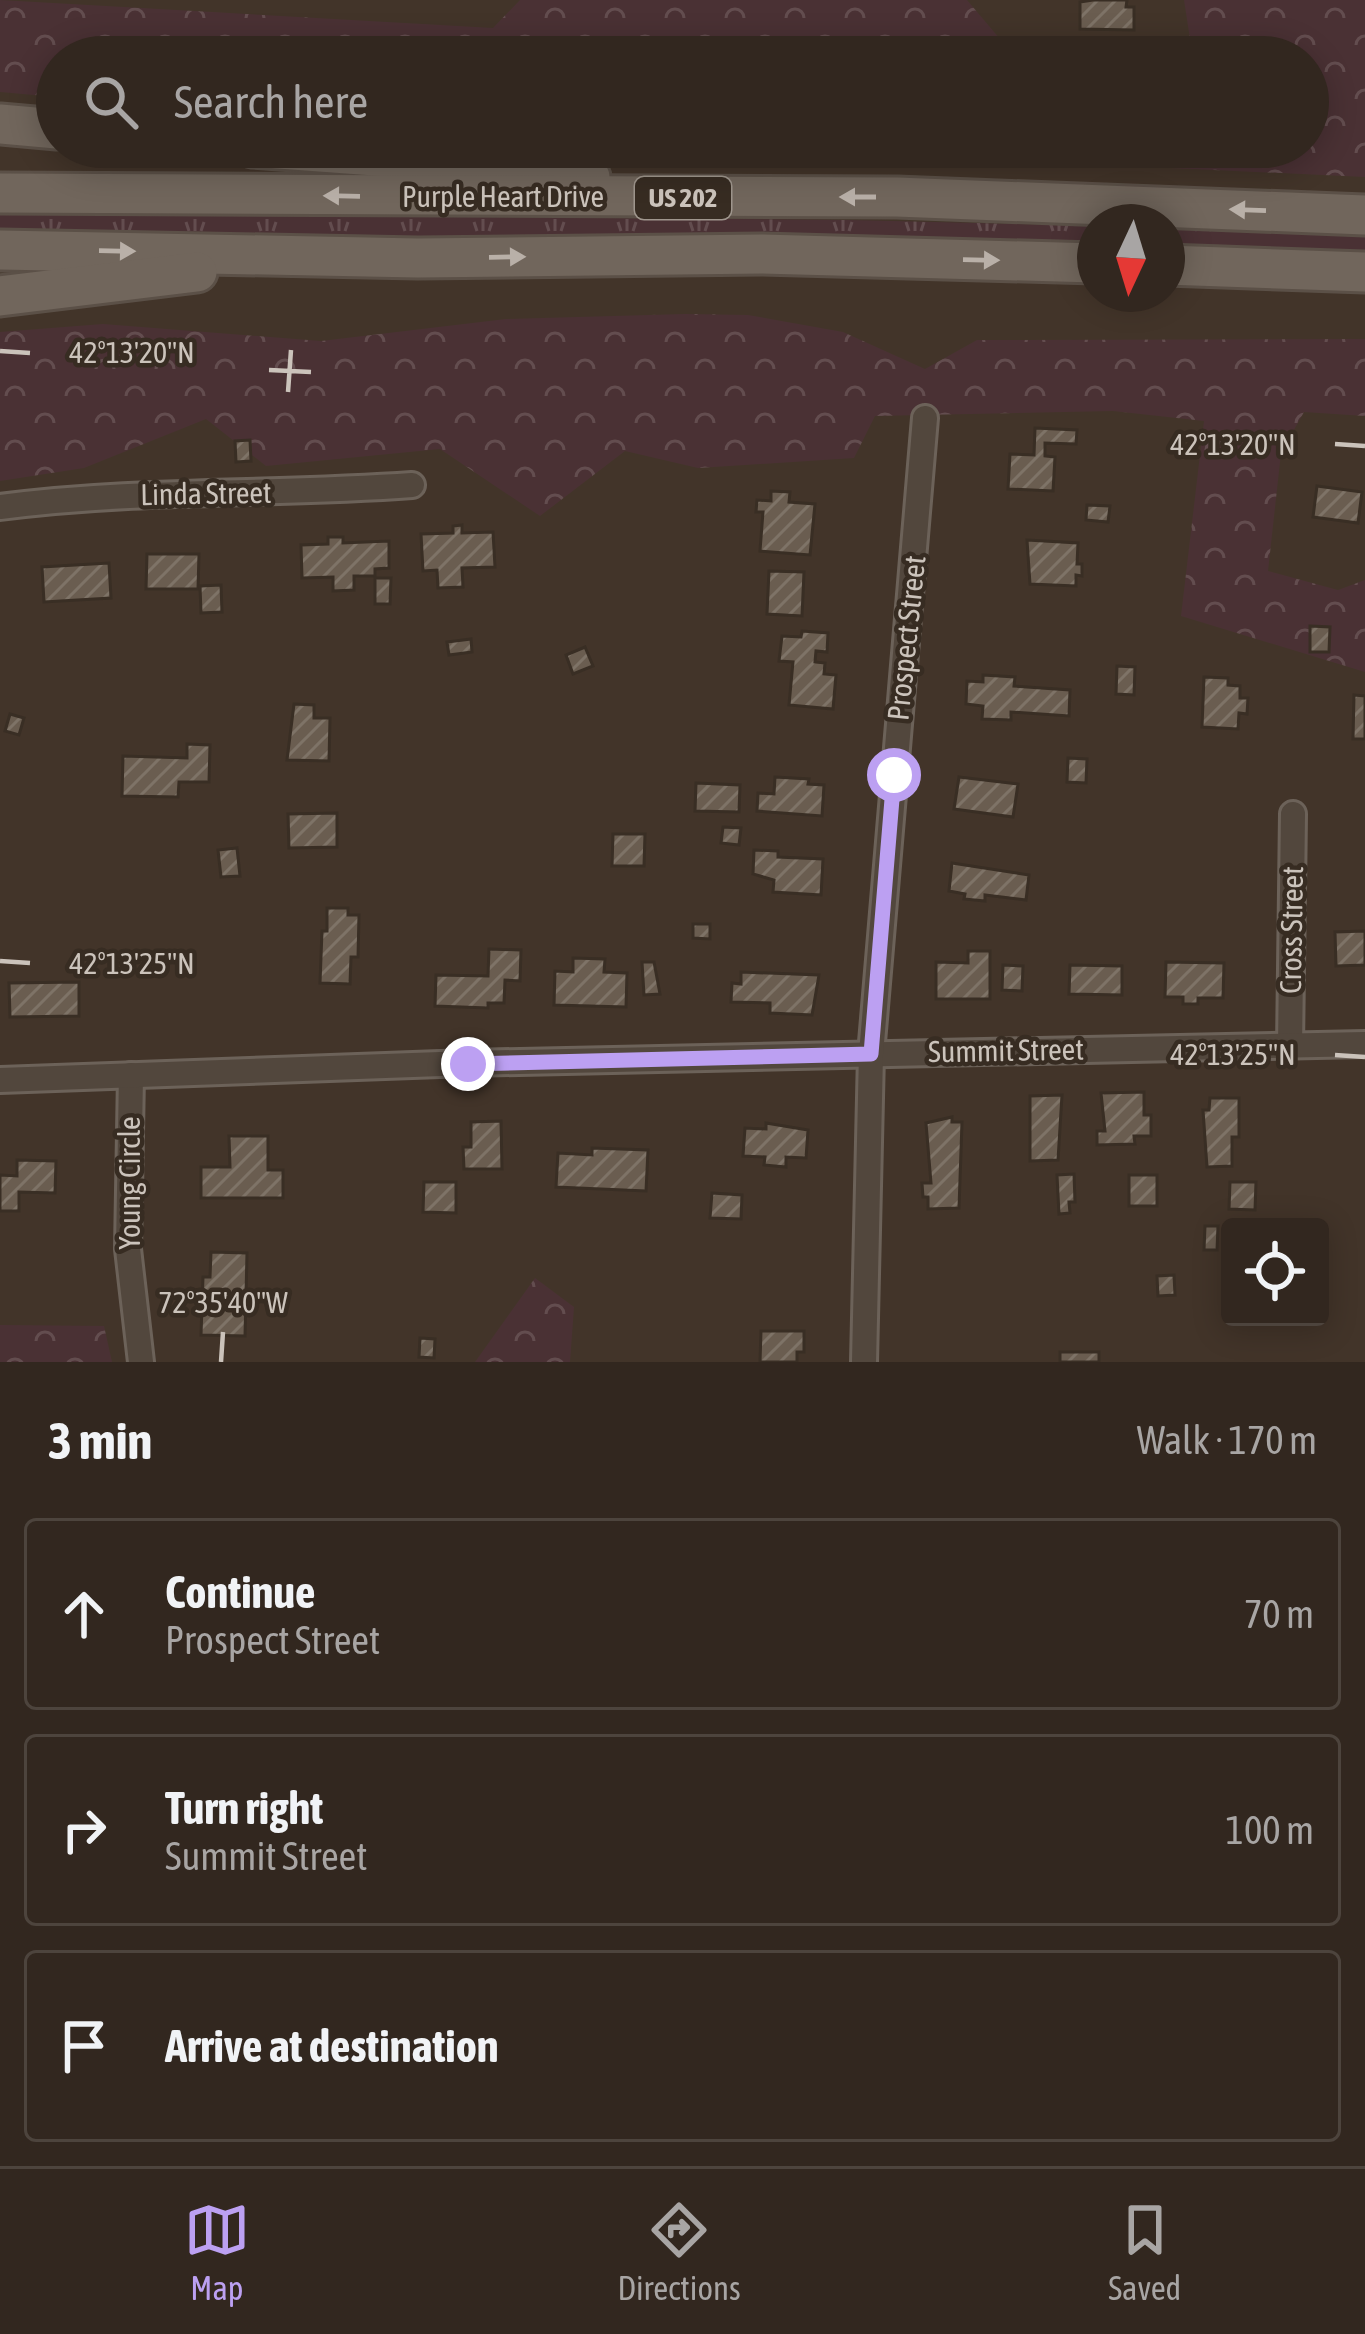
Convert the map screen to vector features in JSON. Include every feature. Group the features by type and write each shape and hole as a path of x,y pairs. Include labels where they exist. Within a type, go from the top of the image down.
{"main road":[{"path":"0,124 36,127"},
{"path":"521,168 793,197"},
{"name":"Purple Heart Drive","path":"0,194 897,197 1365,215"},
{"name":"Purple Heart Drive","path":"0,250 761,254 1077,263"},
{"path":"0,296 319,255"},
{"path":"1185,266 1365,272"}],"street":[{"name":"Prospect Street","path":"864,1362 871,1054 925,418"},
{"name":"Linda Street","path":"0,507 71,497 314,492 412,484"},
{"name":"Cross Street","path":"1290,1047 1293,814"},
{"name":"Summit Street","path":"0,1080 1365,1044"},
{"name":"Young Circle","path":"131,1075 128,1249 141,1362"}],"green space":[{"path":"0,0 493,28 520,0 967,0 997,36 36,36 36,95 0,92"},
{"path":"1184,0 1365,0 1365,177 1172,168 1329,168 1329,36 1190,36"},
{"path":"0,213 850,220 1077,226 1077,247 852,241 0,235"},
{"path":"1185,228 1365,233 1365,254 1185,249"},
{"path":"748,315 843,332 925,369 977,340 1365,339 1365,416 1304,412 1281,453 1268,571 1338,590 1365,580 1365,672 1181,616 1204,421 1113,411 875,416 854,458 698,468 625,451 540,516 440,449 266,466 206,419 84,468 0,481 0,332 103,324 321,341 506,319"},
{"path":"535,1278 574,1307 570,1362 475,1362"},
{"path":"0,1325 104,1326 112,1362 0,1362"}],"building":[{"path":"1127,0 1126,7 1134,7 1134,30 1080,29 1080,2"},
{"path":"1035,428 1077,430 1076,444 1045,443 1045,456 1055,457 1053,491 1008,489 1010,454 1034,455"},
{"path":"250,440 251,461 236,462 235,441"},
{"path":"1317,486 1362,492 1358,523 1313,517"},
{"path":"771,491 790,492 789,502 815,504 810,555 760,551 763,512 756,512 757,500 771,501"},
{"path":"1087,505 1110,506 1108,522 1086,520"},
{"path":"462,525 462,533 493,532 495,567 462,568 463,587 438,588 437,570 423,571 421,534 453,533 453,526"},
{"path":"328,537 343,537 343,543 389,541 389,568 375,569 375,576 354,576 354,590 333,591 333,577 302,578 301,545 328,544"},
{"path":"1027,540 1078,543 1082,576 1076,575 1076,586 1030,584"},
{"path":"147,554 199,554 198,589 146,589"},
{"path":"109,563 111,598 44,602 42,567"},
{"path":"769,571 804,572 802,616 767,614"},
{"path":"375,578 391,578 390,604 375,604"},
{"path":"221,585 222,612 201,613 200,586"},
{"path":"1310,626 1330,627 1329,652 1310,652"},
{"path":"802,631 828,633 827,652 816,651 815,662 825,663 824,674 836,675 833,709 789,705 793,662 779,661 782,636 801,637"},
{"path":"471,639 472,652 449,655 447,642"},
{"path":"585,647 593,666 573,674 566,655"},
{"path":"1117,666 1135,667 1134,695 1116,694"},
{"path":"983,675 1015,677 1014,686 1070,690 1069,716 1011,712 1011,720 982,719 983,706 966,704 967,681 983,682"},
{"path":"1204,677 1228,678 1228,685 1240,686 1240,698 1248,698 1247,714 1239,713 1238,729 1202,727"},
{"path":"1354,695 1365,696 1365,739 1353,739"},
{"path":"294,704 314,705 314,718 330,718 329,761 287,760"},
{"path":"10,714 24,718 19,735 5,731"},
{"path":"187,744 210,745 209,782 179,782 178,797 122,796 123,756 187,758"},
{"path":"1068,758 1087,759 1086,783 1067,782"},
{"path":"775,777 824,785 822,816 757,811 758,793 774,794"},
{"path":"959,777 1018,784 1013,817 954,809"},
{"path":"696,783 740,785 739,812 695,811"},
{"path":"337,813 337,847 289,848 288,814"},
{"path":"723,827 741,828 739,845 721,843"},
{"path":"613,834 645,834 644,866 612,866"},
{"path":"237,848 240,876 221,877 218,850"},
{"path":"754,850 778,851 778,857 823,859 821,895 773,892 774,880 753,874"},
{"path":"952,863 1029,875 1026,900 985,895 985,901 964,899 965,894 949,891"},
{"path":"327,908 348,908 348,915 359,915 358,957 351,957 350,984 320,983"},
{"path":"693,924 710,924 710,939 693,938"},
{"path":"1365,931 1365,965 1336,966 1335,932"},
{"path":"489,949 521,950 520,981 505,980 504,1003 488,1003 488,1008 435,1006 436,975 488,976"},
{"path":"968,951 990,951 990,999 936,999 936,962 968,963"},
{"path":"573,958 605,959 604,972 627,973 626,1007 554,1005 555,971 573,972"},
{"path":"642,962 654,962 660,994 644,995"},
{"path":"1166,962 1224,963 1223,998 1198,998 1198,1004 1183,1004 1183,997 1165,997"},
{"path":"1003,965 1023,966 1022,991 1002,990"},
{"path":"1070,965 1122,966 1122,995 1069,994"},
{"path":"741,972 819,975 812,1015 770,1013 770,1003 731,1002 732,983 741,984"},
{"path":"79,982 79,1016 10,1017 9,983"},
{"path":"1144,1092 1144,1115 1151,1115 1151,1136 1134,1136 1135,1144 1097,1145 1097,1131 1105,1131 1101,1093"},
{"path":"1062,1095 1058,1160 1030,1161 1030,1096"},
{"path":"1210,1098 1239,1098 1239,1137 1232,1137 1232,1166 1207,1167 1203,1110 1209,1110"},
{"path":"952,1117 952,1122 962,1122 959,1208 928,1209 922,1183 931,1183 926,1123"},
{"path":"501,1121 502,1169 464,1169 463,1147 471,1147 471,1122"},
{"path":"766,1123 808,1130 806,1158 786,1157 786,1167 764,1165 765,1157 743,1156 745,1128 766,1129"},
{"path":"229,1136 268,1136 268,1170 283,1170 283,1198 201,1198 201,1167 230,1167"},
{"path":"592,1148 648,1150 646,1191 556,1187 558,1153 592,1155"},
{"path":"17,1160 56,1161 55,1193 19,1192 19,1211 0,1211 0,1175 17,1176"},
{"path":"1074,1174 1075,1202 1069,1202 1070,1213 1059,1214 1057,1175"},
{"path":"1129,1175 1157,1175 1157,1206 1129,1206"},
{"path":"424,1182 456,1182 456,1213 423,1212"},
{"path":"1230,1182 1256,1182 1255,1210 1229,1209"},
{"path":"712,1193 742,1195 741,1219 710,1218"},
{"path":"1205,1226 1218,1226 1217,1250 1204,1250"},
{"path":"211,1252 247,1253 245,1336 201,1335 203,1277 210,1277"},
{"path":"1174,1275 1175,1295 1158,1296 1157,1276"},
{"path":"761,1331 804,1331 804,1352 797,1352 797,1362 760,1362"},
{"path":"420,1338 435,1339 434,1358 419,1357"},
{"path":"1060,1352 1099,1352 1099,1362 1060,1362"}],"route":[{"path":"468,1064 871,1054 894,775"}]}
